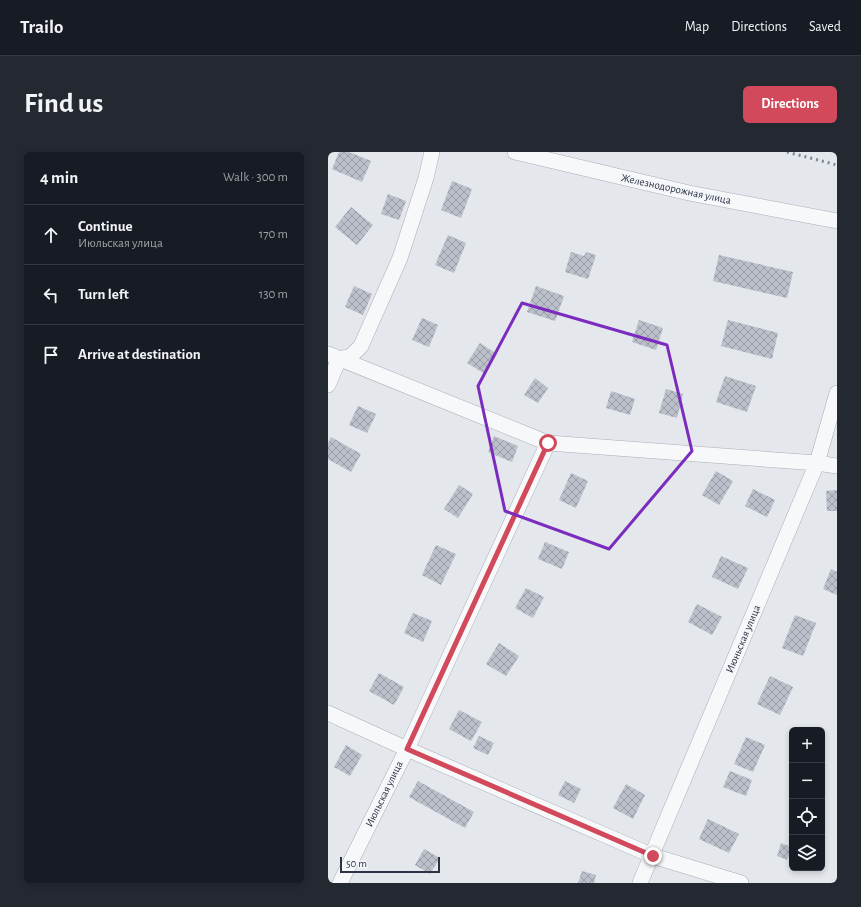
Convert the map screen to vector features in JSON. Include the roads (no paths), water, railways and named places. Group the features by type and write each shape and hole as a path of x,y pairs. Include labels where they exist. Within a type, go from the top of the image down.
{"street":[{"path":"334,357 351,356 362,346 400,258 426,178 432,152"},
{"name":"Железнодорожная улица","path":"515,152 690,193 837,221"},
{"path":"328,385 334,357"},
{"path":"334,357 548,443 817,463 837,466"},
{"name":"Июньская улица","path":"640,883 653,856 817,463 837,392"},
{"name":"Июльская улица","path":"340,883 407,749 548,443"},
{"path":"328,713 653,856 741,883"}],"railway":[{"path":"787,152 837,165"}]}
